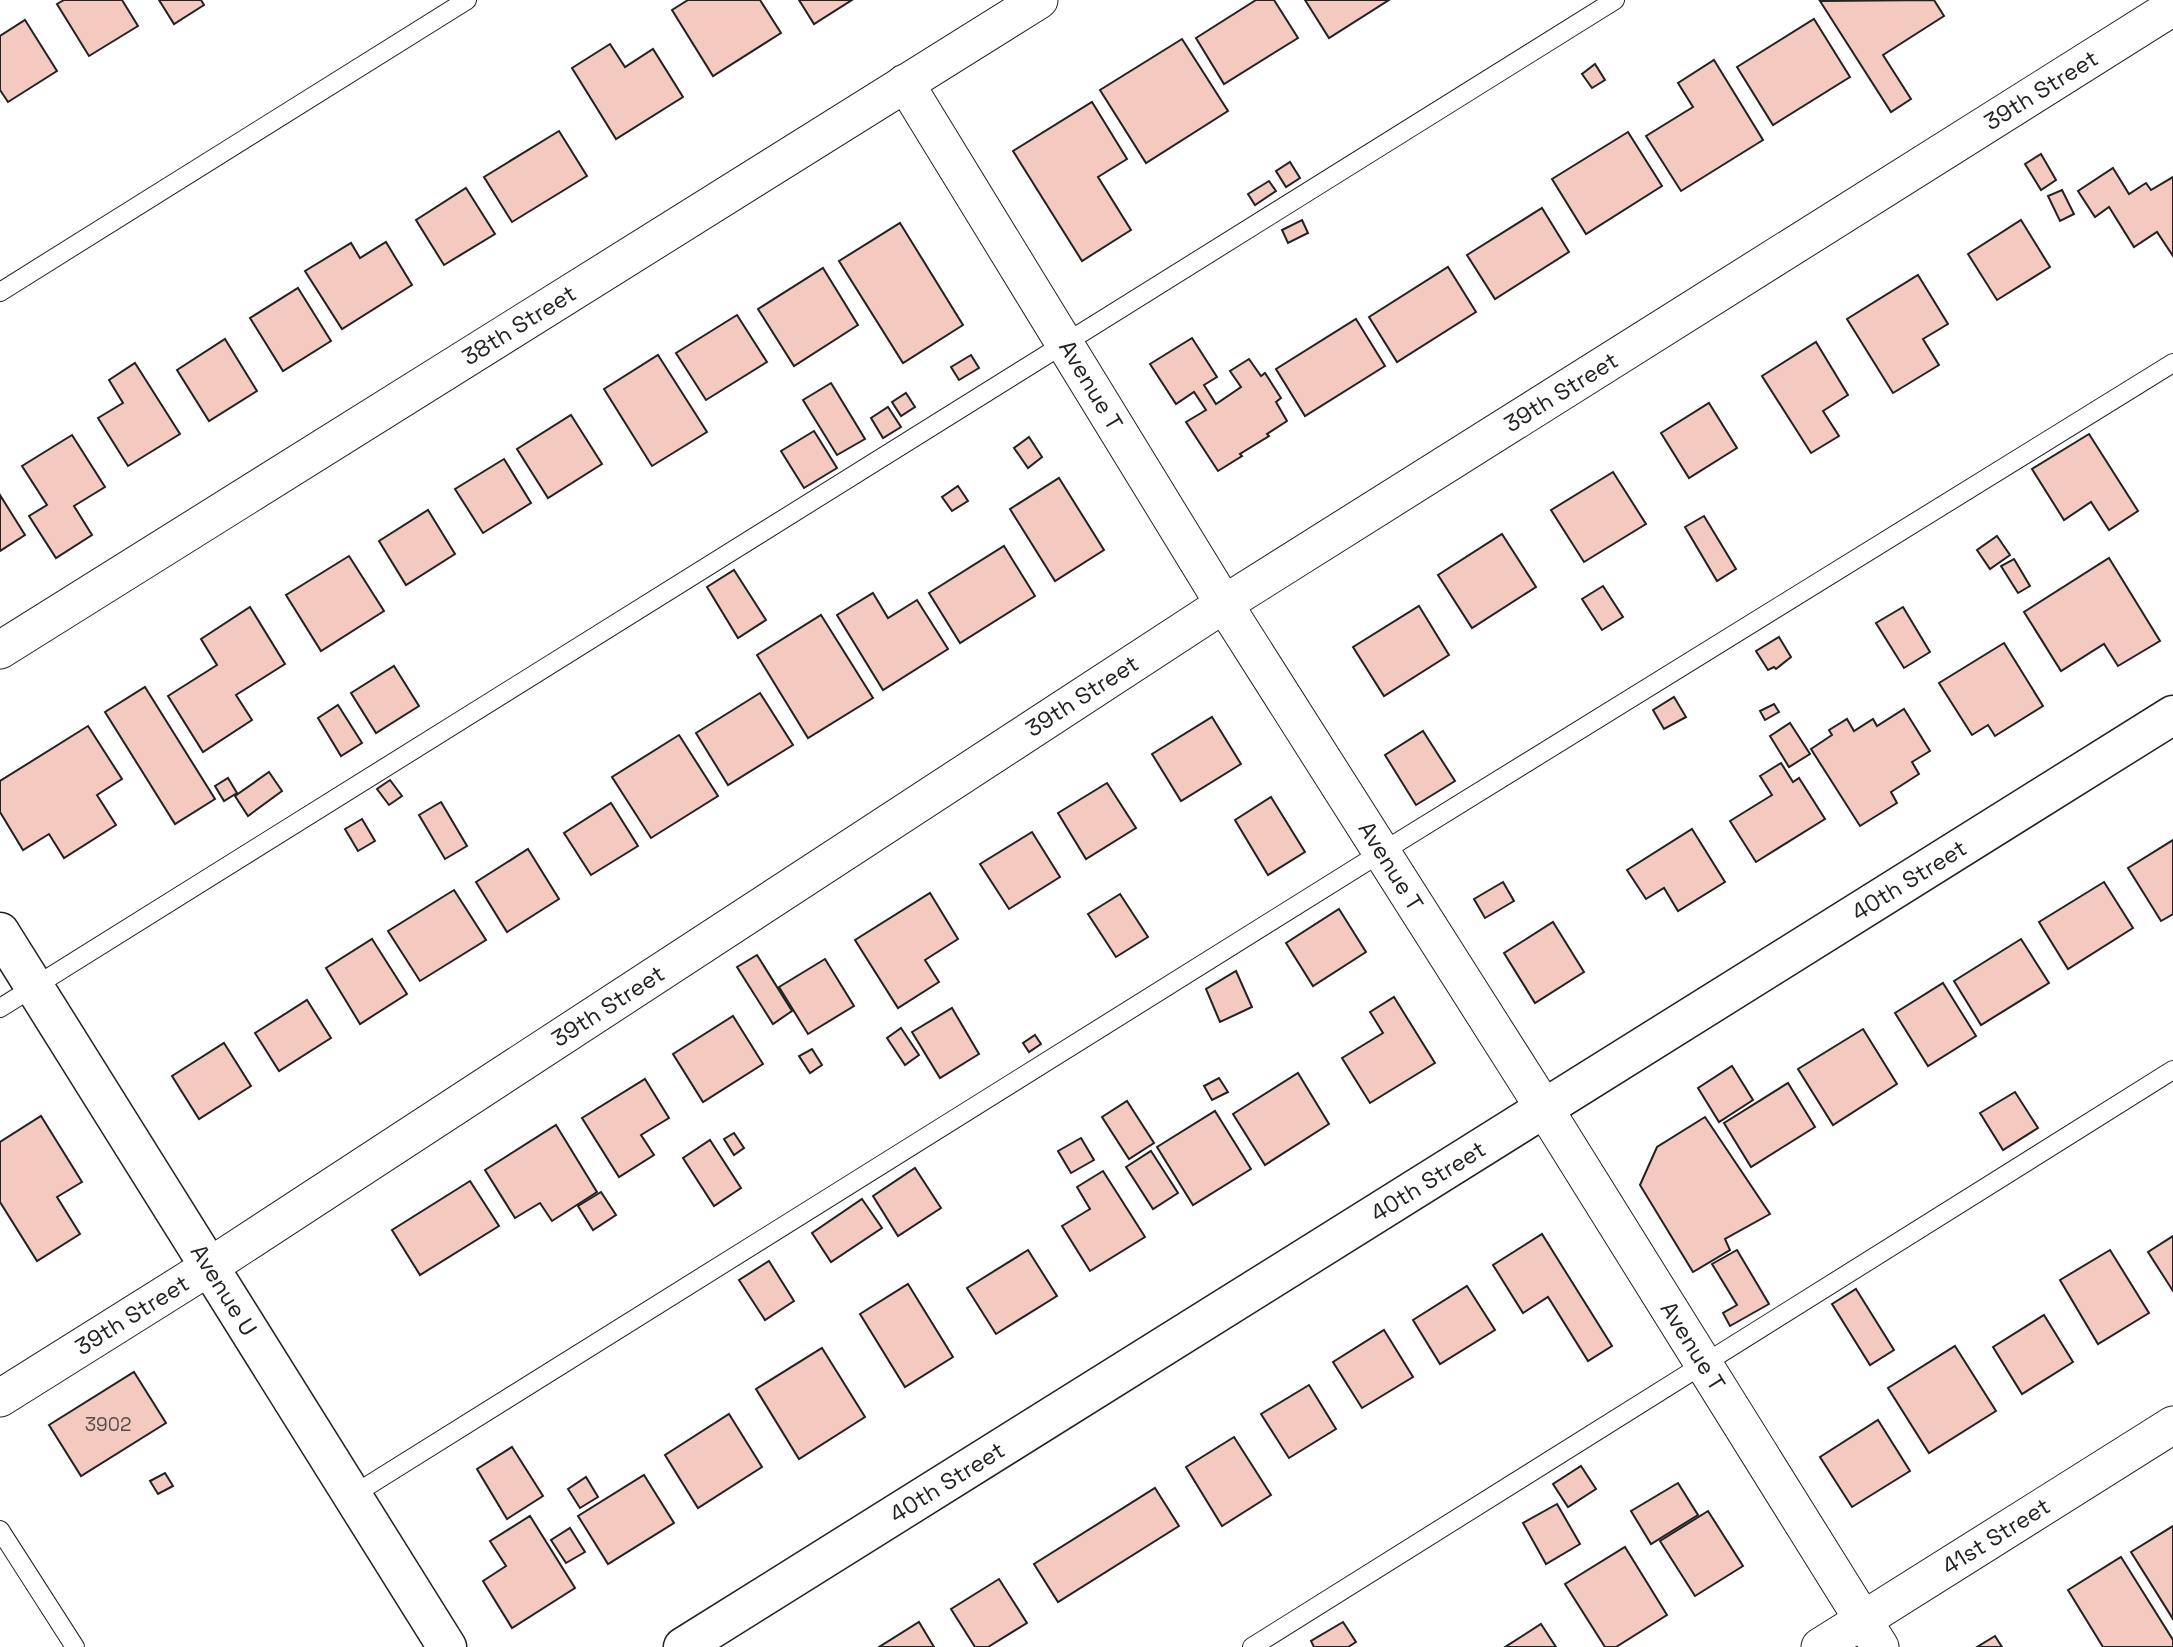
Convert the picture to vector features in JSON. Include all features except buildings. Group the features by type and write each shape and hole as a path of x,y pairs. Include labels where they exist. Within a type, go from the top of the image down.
{"street":[{"name":"38th Street","path":"0,650 1039,0"},
{"name":"39th Street","path":"0,1398 209,1267 1224,604 2173,7"},
{"name":"Avenue T","path":"905,83 1224,604 1544,1108 1872,1633"},
{"name":"40th Street","path":"683,1647 2173,715"},
{"name":"Avenue U","path":"0,932 447,1647"},
{"name":"41st Street","path":"1820,1647 1872,1633 2173,1425"}],"lane":[{"path":"0,292 467,0"},
{"path":"0,1008 1615,0"},
{"path":"353,1495 1382,852 2173,363"},
{"path":"1252,1647 2173,1070"},
{"path":"0,1531 75,1647"}]}
